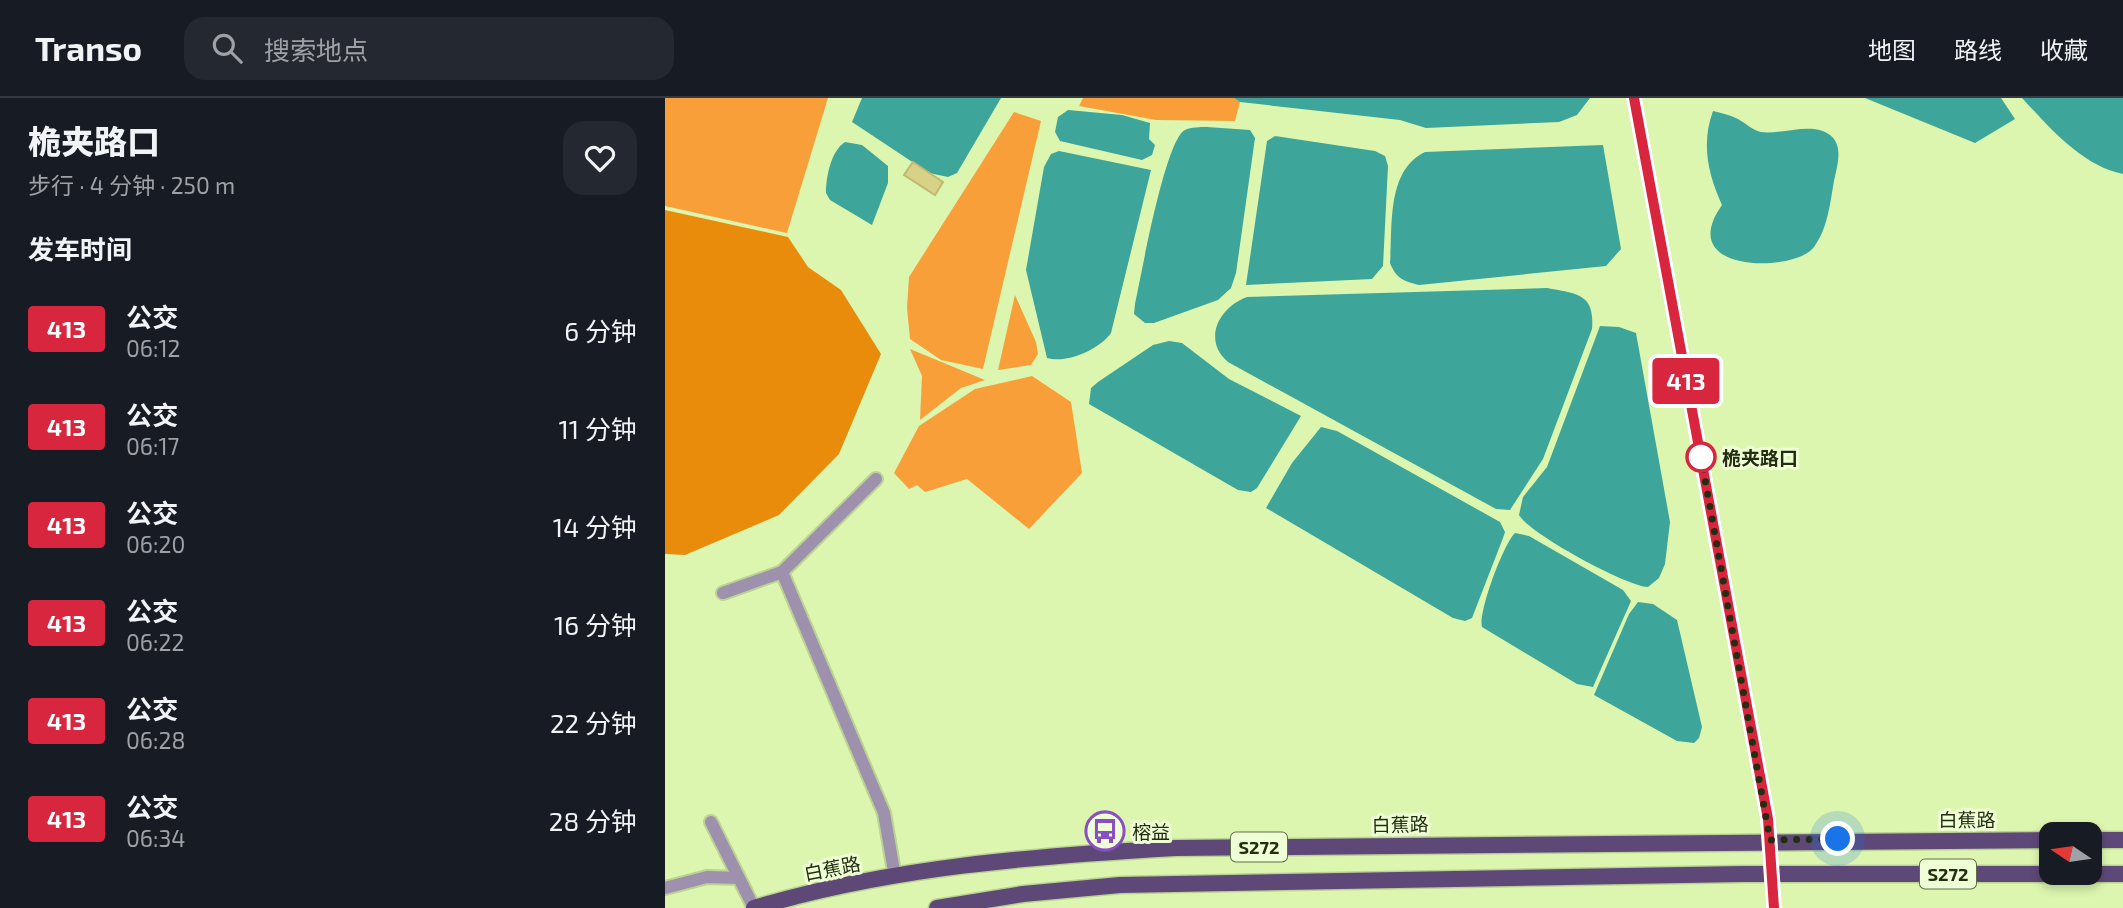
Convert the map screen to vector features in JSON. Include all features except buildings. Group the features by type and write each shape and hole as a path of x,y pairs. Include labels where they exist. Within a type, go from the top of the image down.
{"main road":[{"name":"白蕉路","path":"754,908 793,896 895,877 1061,854 1176,848 1770,840 2039,840"},
{"path":"2102,840 2123,840"},
{"name":"S272","path":"937,908 1023,894 1121,885 1773,874 2123,874"}],"street":[{"path":"1635,103 1768,819 1774,908"},
{"path":"723,593 782,572 876,479"},
{"path":"782,572 884,813 895,877"},
{"path":"711,822 754,908"},
{"path":"665,888 707,877 739,878"}],"shaded area":[{"path":"665,98 828,98 787,233 665,206"},
{"path":"1083,98 1234,98 1240,102 1235,121 1156,120 1079,106"},
{"path":"1014,112 1041,121 983,369 941,360 910,339 907,308 909,277"},
{"path":"665,210 788,237 808,267 841,290 881,354 839,454 779,515 685,555 665,554"},
{"path":"1015,295 1036,342 1038,354 1031,365 998,370"},
{"path":"910,349 985,380 961,388 920,420 922,376"},
{"path":"1032,376 1071,402 1082,473 1029,529 967,479 925,492 917,485 909,489 894,473 919,426 975,389"}],"water":[{"path":"862,98 1001,98 957,173 948,177 929,173 852,122"},
{"path":"1234,98 1590,98 1577,115 1559,122 1426,128 1400,120 1240,102"},
{"path":"1865,98 2001,98 2015,119 1975,143"},
{"path":"2022,98 2123,98 2123,174 2108,170 2080,154 2055,133"},
{"path":"1068,110 1122,115 1150,123 1149,139 1155,145 1152,155 1142,160 1060,141 1055,132 1058,117"},
{"path":"1713,111 1735,118 1761,132 1815,129 1830,135 1834,140 1838,156 1828,215 1819,240 1803,255 1785,261 1743,262 1725,255 1713,244 1711,228 1722,205 1708,159 1707,135"},
{"path":"1207,127 1250,130 1255,138 1236,273 1231,288 1218,300 1154,323 1145,323 1134,314 1135,304 1162,182 1177,139 1185,130"},
{"path":"1275,136 1375,151 1385,156 1388,166 1383,266 1372,279 1246,285 1267,141"},
{"path":"845,142 862,145 888,166 888,183 872,225 830,200 826,193 828,172 833,158"},
{"path":"1603,145 1621,249 1606,266 1419,285 1401,278 1392,268 1392,217 1398,186 1403,172 1425,152"},
{"path":"1059,151 1151,170 1111,333 1091,350 1064,359 1047,358 1026,270 1044,167 1051,154"},
{"path":"1547,288 1582,297 1590,308 1592,329 1543,459 1510,510 1496,509 1228,362 1216,344 1215,334 1222,316 1229,308 1247,297"},
{"path":"1600,326 1619,327 1636,333 1670,522 1665,564 1659,578 1648,587 1620,578 1579,558 1527,524 1519,515 1523,497 1547,467"},
{"path":"1169,341 1182,343 1229,379 1301,416 1257,488 1251,492 1238,490 1089,404 1091,388 1098,382 1153,345"},
{"path":"1321,427 1337,431 1500,522 1505,532 1472,618 1465,621 1453,618 1266,508 1292,463"},
{"path":"1515,533 1529,536 1623,590 1631,601 1593,687 1577,684 1482,627 1484,607 1493,578"},
{"path":"1638,602 1653,604 1677,620 1702,727 1699,738 1694,743 1677,741 1594,695 1629,614"}],"bus line":[{"name":"413","path":"1634,98 1768,819 1774,908"}],"place":[{"name":"桅夹路口","path":"1701,457"},
{"name":"榕益","path":"1105,831"}],"route":[{"path":"1701,457 1770,840 1838,839"}]}
